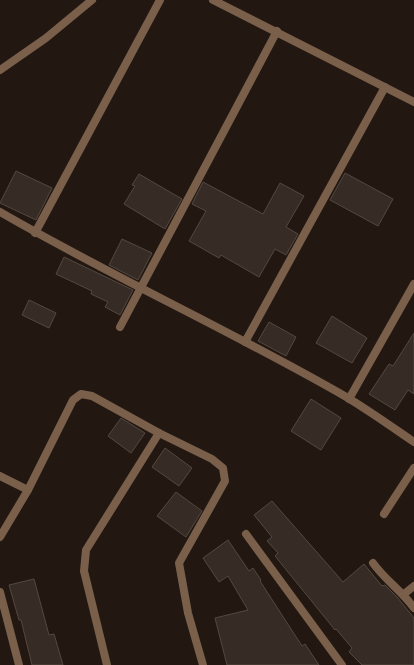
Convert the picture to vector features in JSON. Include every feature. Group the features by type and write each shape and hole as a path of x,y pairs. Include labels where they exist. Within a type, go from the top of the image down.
{"street":[{"path":"0,70 46,38 92,0"},
{"path":"35,232 160,0"},
{"path":"213,0 277,31 414,102"},
{"path":"120,327 277,31"},
{"path":"245,342 385,87"},
{"path":"0,212 349,399 414,442"},
{"path":"349,399 414,284"},
{"path":"0,537 28,490 73,400 81,394 92,396 159,433 212,459 223,468 225,481 179,563 188,613 203,665"},
{"path":"107,665 84,571 86,550 159,433"},
{"path":"384,514 414,468"},
{"path":"0,476 28,490"},
{"path":"246,534 342,665"},
{"path":"373,563 378,571 404,594 414,608"},
{"path":"404,594 414,586"},
{"path":"0,592 19,665"}],"building":[{"path":"16,171 52,188 36,220 0,203"},
{"path":"345,173 393,199 378,226 330,200"},
{"path":"139,174 182,199 165,229 124,204 135,186 132,185"},
{"path":"203,182 263,214 280,183 304,196 286,227 298,234 286,255 275,249 259,277 221,255 219,258 189,241 206,211 192,204"},
{"path":"122,239 152,253 138,280 109,265"},
{"path":"64,257 133,290 120,315 105,307 108,302 91,294 92,291 56,274"},
{"path":"29,300 56,313 49,328 22,315"},
{"path":"332,316 367,338 352,363 316,343"},
{"path":"269,322 296,337 286,356 258,341"},
{"path":"414,333 414,394 408,390 395,410 369,394 389,364 393,366"},
{"path":"311,399 341,418 321,450 291,431"},
{"path":"121,418 145,433 131,453 108,436"},
{"path":"165,448 192,468 179,486 152,467"},
{"path":"176,492 202,511 186,537 157,516"},
{"path":"272,501 343,582 364,564 382,586 385,585 397,597 414,618 414,665 362,665 349,652 352,648 336,629 335,630 275,556 278,553 267,541 272,537 254,515"},
{"path":"228,540 249,571 253,568 302,646 305,644 319,665 227,665 215,618 248,610 228,576 219,582 203,558"},
{"path":"34,579 49,635 54,634 63,665 32,665 21,620 19,620 9,585"}]}
